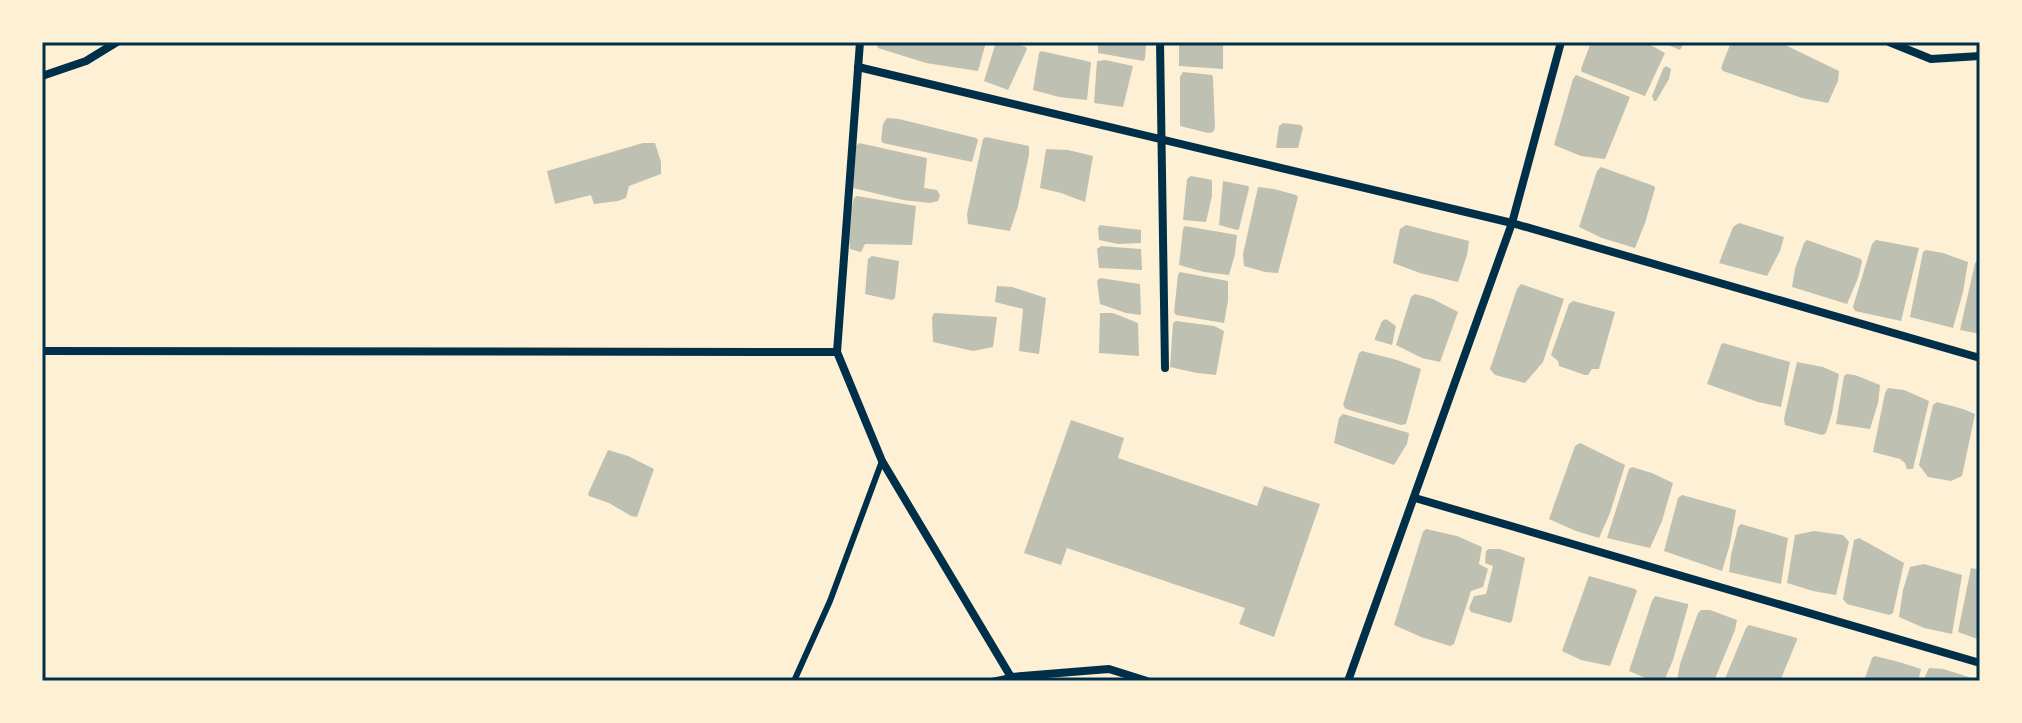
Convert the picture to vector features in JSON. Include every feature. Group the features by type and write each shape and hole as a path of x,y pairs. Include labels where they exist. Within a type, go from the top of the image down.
{"street":[{"path":"42,76 86,61 117,42"},
{"path":"860,42 837,352 882,461 1012,679 1109,669 1147,681"},
{"path":"1160,42 1165,368"},
{"path":"1348,681 1512,223 1561,42"},
{"path":"1889,42 1931,59 1980,56"},
{"path":"858,67 1512,223 1980,358"},
{"path":"42,351 837,352"},
{"path":"1415,498 1980,663"}],"lane":[{"path":"794,681 830,601 882,461"},
{"path":"992,681 1012,679"}],"building":[{"path":"876,42 986,42 978,71 926,63 878,48"},
{"path":"996,42 1010,42 1027,49 1008,90 984,81"},
{"path":"1098,42 1146,42 1145,59 1098,53"},
{"path":"1179,42 1223,42 1223,69 1179,66"},
{"path":"1591,42 1645,42 1665,53 1645,96 1582,72"},
{"path":"1661,42 1685,42 1680,50"},
{"path":"1731,42 1779,42 1839,71 1828,103 1802,98 1723,71 1721,68"},
{"path":"1041,51 1091,62 1087,100 1033,90"},
{"path":"1097,61 1133,66 1123,107 1094,103"},
{"path":"1666,66 1671,69 1669,79 1654,101 1652,96"},
{"path":"1183,72 1212,75 1213,132 1180,126 1180,77"},
{"path":"1576,75 1630,97 1605,159 1581,156 1554,145"},
{"path":"887,118 976,138 972,162 883,143 883,124"},
{"path":"1283,123 1301,125 1303,128 1298,148 1276,148 1279,126"},
{"path":"986,137 1029,146 1010,231 968,224 967,214 983,139"},
{"path":"643,143 655,143 661,174 629,186 626,198 618,201 594,204 591,195 555,204 547,171"},
{"path":"859,143 927,158 924,188 937,190 940,195 938,201 903,200 853,188 856,146"},
{"path":"1046,149 1093,156 1085,202 1040,188"},
{"path":"1601,167 1655,188 1635,248 1579,227"},
{"path":"1191,176 1212,180 1206,222 1183,220 1187,179"},
{"path":"1223,181 1249,188 1237,230 1219,225"},
{"path":"1258,187 1298,197 1278,273 1244,266 1243,254"},
{"path":"857,196 916,206 912,245 865,244 861,252 850,249 848,223"},
{"path":"1739,223 1784,237 1767,276 1719,263 1733,227"},
{"path":"1100,225 1141,230 1141,243 1118,244 1099,240"},
{"path":"1406,225 1469,241 1458,282 1393,263 1400,229"},
{"path":"1185,226 1237,235 1229,275 1179,265"},
{"path":"1807,240 1861,259 1858,278 1847,304 1792,287 1795,269"},
{"path":"1876,240 1919,248 1901,321 1855,311 1853,307 1872,244"},
{"path":"1101,246 1141,249 1142,270 1099,268 1097,249"},
{"path":"1926,250 1968,262 1953,328 1910,317 1923,252"},
{"path":"872,256 899,261 895,298 892,300 865,294 868,259"},
{"path":"1980,260 1980,334 1960,330"},
{"path":"1180,272 1228,281 1224,323 1176,315"},
{"path":"1100,278 1140,284 1141,315 1100,304 1097,281"},
{"path":"1521,284 1564,299 1543,362 1525,383 1495,375 1490,369"},
{"path":"997,286 1012,287 1046,298 1039,354 1019,351 1023,309 995,302"},
{"path":"1415,294 1458,312 1440,362 1422,358 1396,345 1411,297"},
{"path":"1573,301 1615,312 1599,369 1592,369 1588,375 1559,366 1551,355 1569,304"},
{"path":"934,313 997,317 993,347 973,351 933,342"},
{"path":"1100,313 1113,313 1138,323 1139,356 1099,353"},
{"path":"1386,319 1396,326 1392,345 1375,340 1382,321"},
{"path":"1173,323 1214,326 1224,331 1216,375 1170,367"},
{"path":"1723,343 1790,362 1781,407 1707,384"},
{"path":"1362,351 1421,369 1406,424 1346,409 1343,405"},
{"path":"1797,362 1839,374 1832,413 1826,433 1822,435 1785,425"},
{"path":"1847,374 1880,385 1870,429 1836,424 1844,376"},
{"path":"1888,388 1904,390 1929,401 1913,469 1907,469 1900,459 1873,452"},
{"path":"1937,402 1975,414 1962,476 1951,481 1928,477 1919,465 1933,405"},
{"path":"1343,414 1409,433 1407,444 1394,465 1334,443 1339,418"},
{"path":"1071,420 1124,438 1118,458 1257,506 1264,486 1320,504 1274,637 1239,624 1245,608 1067,548 1061,565 1024,553"},
{"path":"1580,443 1625,465 1599,538 1549,519 1575,446"},
{"path":"608,450 654,469 637,517 588,494"},
{"path":"1632,467 1673,483 1650,548 1607,538"},
{"path":"1682,495 1736,510 1722,571 1664,551 1678,498"},
{"path":"1741,524 1788,538 1781,584 1729,572"},
{"path":"1426,529 1457,536 1482,547 1479,564 1488,569 1483,587 1471,591 1454,644 1450,646 1394,625"},
{"path":"1814,531 1843,535 1849,542 1836,595 1787,583 1795,535"},
{"path":"1859,538 1904,563 1893,613 1889,615 1847,604 1843,599 1854,540"},
{"path":"1489,549 1500,549 1525,558 1510,623 1471,612 1469,608 1474,596 1486,594 1493,566 1485,563"},
{"path":"1924,564 1962,575 1952,634 1924,628 1899,617 1910,567"},
{"path":"1971,568 1980,570 1980,640 1958,632"},
{"path":"1589,576 1637,591 1610,666 1581,660 1562,651"},
{"path":"1655,596 1688,604 1664,681 1652,681 1629,671"},
{"path":"1701,610 1710,610 1737,620 1735,630 1714,681 1677,681 1680,664"},
{"path":"1749,625 1797,638 1780,681 1724,681"},
{"path":"1875,656 1921,669 1918,681 1864,681"},
{"path":"1929,668 1943,669 1969,677 1972,681 1923,681"}]}
